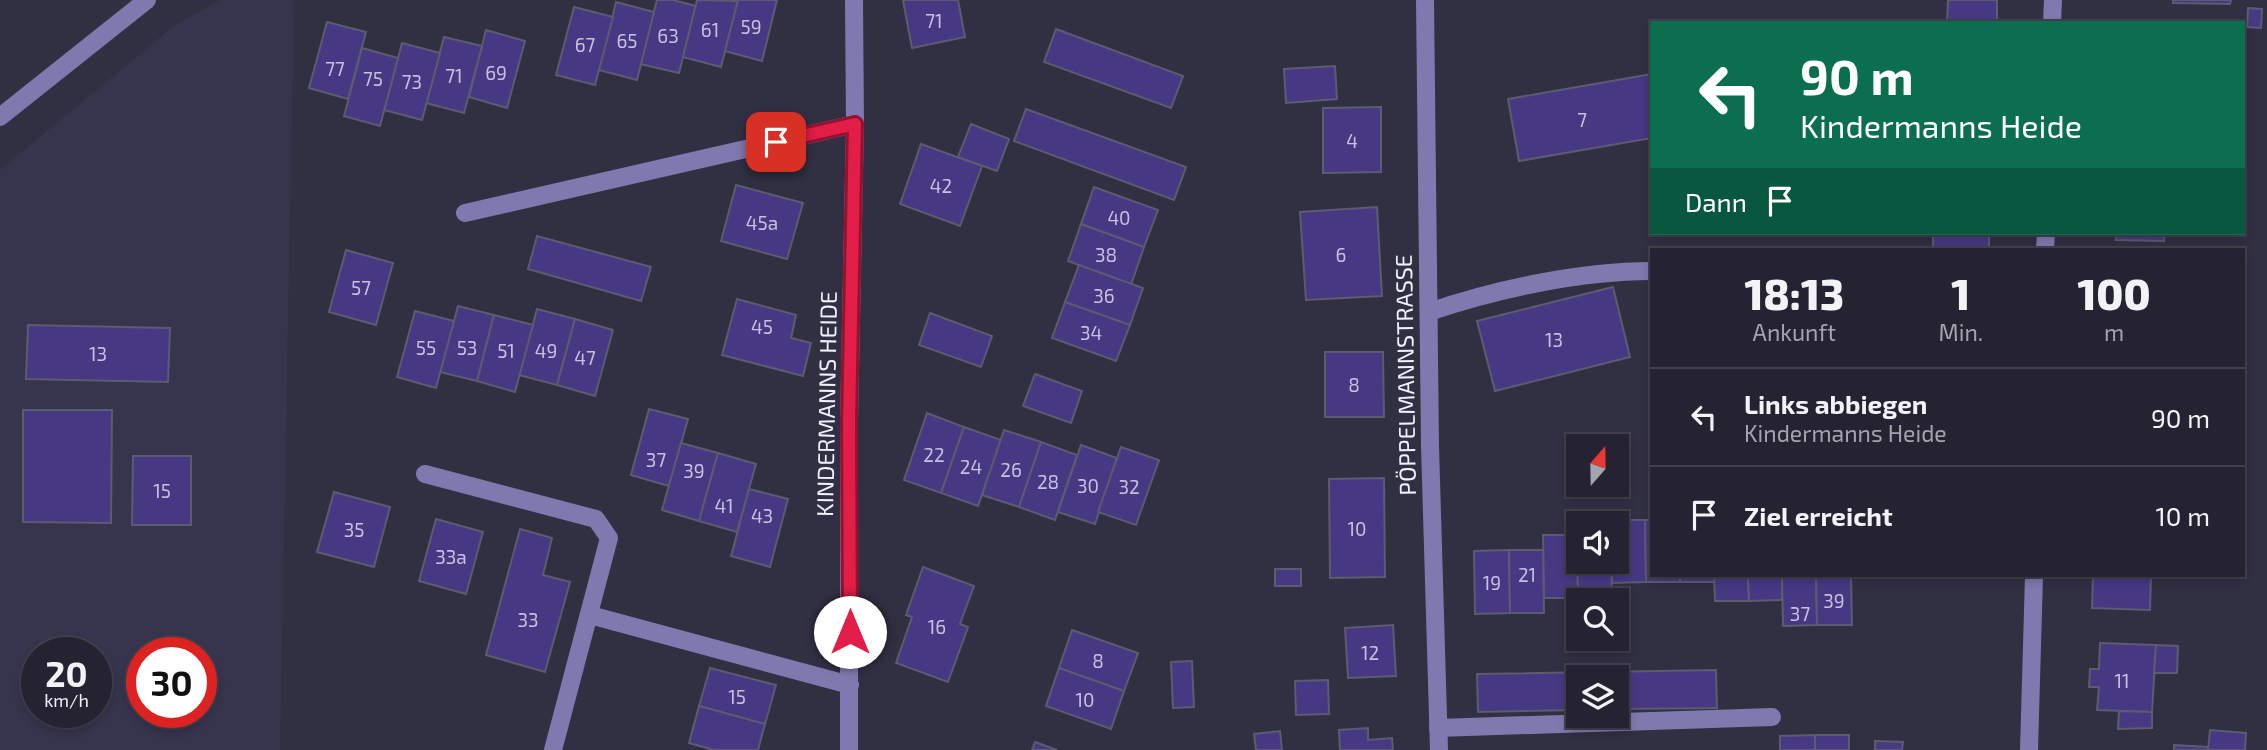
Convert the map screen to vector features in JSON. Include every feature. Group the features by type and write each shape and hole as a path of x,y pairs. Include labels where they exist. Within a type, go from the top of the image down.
{"street":[{"path":"0,117 147,0"},
{"name":"KINDERMANNS HEIDE","path":"849,750 849,421 855,124 854,0"},
{"name":"PÖPPELMANNSTRASSE","path":"1425,0 1439,750"},
{"path":"2053,0 2053,21"},
{"path":"465,213 855,124"},
{"path":"1429,312 1471,298 1557,281 1620,271 1650,271"},
{"path":"425,474 596,519 609,538 553,750"},
{"path":"2029,750 2034,577"},
{"path":"590,615 850,685"},
{"path":"1438,728 1772,717"}],"shaded area":[{"path":"220,0 294,0 280,750 0,750 0,170 175,25"}],"building":[{"path":"657,0 673,0 696,6 679,73 640,64"},
{"path":"697,0 738,1 721,67 683,57"},
{"path":"738,0 777,0 762,61 725,51"},
{"path":"903,0 958,0 965,37 912,48"},
{"path":"1948,0 1997,0 1997,21 1947,21"},
{"path":"2173,0 2231,0 2230,4 2173,3"},
{"path":"616,2 654,12 637,80 599,70"},
{"path":"574,7 613,17 595,85 556,75"},
{"path":"2248,8 2262,9 2261,28 2247,27"},
{"path":"327,22 366,32 348,99 309,88"},
{"path":"1056,29 1183,76 1171,108 1044,62"},
{"path":"486,30 525,41 507,108 469,97"},
{"path":"444,37 482,46 464,113 426,103"},
{"path":"402,43 440,53 422,120 384,110"},
{"path":"362,48 398,58 380,126 344,116"},
{"path":"1335,66 1337,99 1286,103 1284,69"},
{"path":"1650,74 1650,138 1519,161 1508,99"},
{"path":"1381,107 1381,172 1323,173 1323,108"},
{"path":"1026,109 1186,167 1174,200 1014,141"},
{"path":"971,124 1009,139 997,171 958,157"},
{"path":"921,144 982,166 960,226 900,204"},
{"path":"736,185 803,203 787,259 721,241"},
{"path":"1094,187 1158,210 1144,247 1081,224"},
{"path":"1377,207 1382,296 1306,300 1300,212"},
{"path":"1081,224 1144,247 1131,285 1068,261"},
{"path":"1933,235 1989,235 1989,248 1933,248"},
{"path":"2116,235 2164,235 2164,241 2116,240"},
{"path":"537,236 651,267 641,301 528,269"},
{"path":"346,250 393,263 376,325 329,312"},
{"path":"1079,265 1143,288 1130,325 1065,302"},
{"path":"1613,287 1630,357 1495,391 1477,321"},
{"path":"737,299 796,315 791,338 811,343 803,376 722,355"},
{"path":"1065,302 1130,325 1116,361 1052,338"},
{"path":"458,306 494,315 477,381 440,372"},
{"path":"537,309 575,319 557,385 519,375"},
{"path":"415,311 454,321 436,388 397,377"},
{"path":"930,313 992,336 981,367 919,345"},
{"path":"494,315 533,325 515,392 477,381"},
{"path":"575,319 613,330 595,396 557,385"},
{"path":"28,325 170,328 168,382 26,379"},
{"path":"1325,352 1383,352 1384,417 1325,417"},
{"path":"1035,374 1082,391 1071,423 1023,406"},
{"path":"649,409 688,419 669,486 631,475"},
{"path":"23,410 112,410 111,523 23,522"},
{"path":"927,413 964,427 941,493 904,480"},
{"path":"964,427 1001,440 978,506 941,493"},
{"path":"1004,430 1041,442 1019,507 982,495"},
{"path":"1041,442 1077,455 1055,520 1019,507"},
{"path":"681,443 718,453 699,521 662,510"},
{"path":"1081,445 1117,458 1095,524 1058,512"},
{"path":"1121,447 1159,460 1136,525 1098,512"},
{"path":"718,453 756,464 737,532 699,521"},
{"path":"133,456 191,456 191,525 132,525"},
{"path":"1384,478 1385,577 1330,578 1329,479"},
{"path":"749,489 788,499 770,567 731,556"},
{"path":"334,492 390,507 374,567 317,552"},
{"path":"436,519 483,532 466,594 419,581"},
{"path":"1629,520 1645,520 1646,582 1612,583 1612,574 1629,574"},
{"path":"1645,520 1650,520 1650,577 1680,577 1680,582 1646,582"},
{"path":"520,529 552,538 543,575 570,582 545,672 486,655"},
{"path":"1543,535 1566,535 1566,574 1578,574 1578,588 1566,588 1566,598 1544,598"},
{"path":"1509,550 1510,613 1475,614 1474,551"},
{"path":"1509,550 1543,550 1544,613 1510,613"},
{"path":"923,567 974,586 960,624 968,627 948,682 896,663 912,617 906,615"},
{"path":"1275,569 1301,569 1301,586 1275,586"},
{"path":"1578,574 1611,574 1612,588 1578,588"},
{"path":"1680,577 1714,577 1714,582 1680,582"},
{"path":"1714,577 1748,577 1749,601 1715,601"},
{"path":"1748,577 1782,577 1782,600 1749,601"},
{"path":"1782,577 1816,577 1817,625 1783,626"},
{"path":"1816,577 1851,577 1852,625 1817,625"},
{"path":"2093,577 2151,577 2150,610 2092,608"},
{"path":"1393,625 1396,676 1348,678 1345,628"},
{"path":"1072,630 1138,653 1124,691 1059,668"},
{"path":"2100,643 2156,645 2152,712 2097,710 2099,687 2089,687 2090,669 2099,669"},
{"path":"2156,645 2178,646 2177,673 2154,673"},
{"path":"1192,661 1194,707 1173,708 1171,662"},
{"path":"710,668 776,685 765,724 699,706"},
{"path":"1059,668 1124,691 1111,729 1046,706"},
{"path":"1716,670 1717,708 1629,709 1629,671"},
{"path":"1566,673 1566,710 1478,712 1477,674"},
{"path":"1328,680 1329,714 1296,715 1295,681"},
{"path":"699,706 765,724 758,750 714,750 689,743"},
{"path":"2119,711 2152,712 2152,728 2118,729"},
{"path":"1368,728 1368,740 1392,738 1393,750 1340,750 1339,730"},
{"path":"2210,730 2246,733 2245,750 2208,750"},
{"path":"1280,731 1282,750 1256,750 1254,734"},
{"path":"1815,735 1815,750 1780,750 1780,736"},
{"path":"1815,735 1849,735 1849,750 1815,750"},
{"path":"1875,741 1903,742 1902,750 1875,750"},
{"path":"1035,742 1057,750 1032,750"},
{"path":"2174,745 2208,747 2208,750 2174,750"}],"route":[{"path":"776,142 855,124 849,421 850,632"}]}
